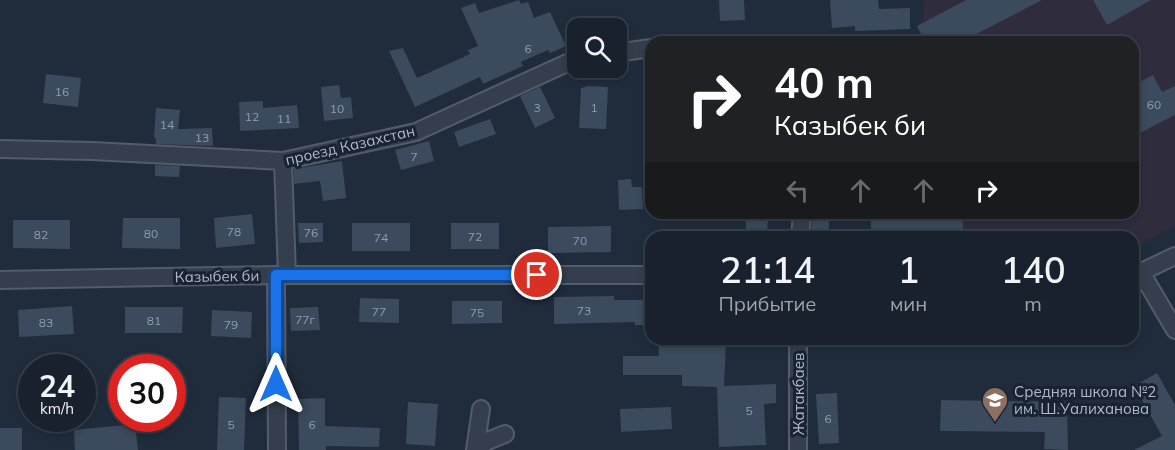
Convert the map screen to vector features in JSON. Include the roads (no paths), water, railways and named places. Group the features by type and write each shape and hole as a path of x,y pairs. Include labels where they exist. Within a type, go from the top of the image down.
{"street":[{"path":"627,51 645,49"},
{"name":"проезд Казахстан","path":"0,149 92,151 283,161 416,132 567,63"},
{"path":"277,450 283,161"},
{"path":"1139,274 1175,256"},
{"name":"Казыбек би","path":"0,280 281,275 645,275"},
{"path":"1139,278 1175,330"},
{"name":"Жатакбаев","path":"798,345 798,450"},
{"path":"476,450 481,409"},
{"path":"476,450 485,442 505,434"}],"place":[{"name":"Средняя школа №2 им. Ш.Уалиханова","path":"995,423"}]}
